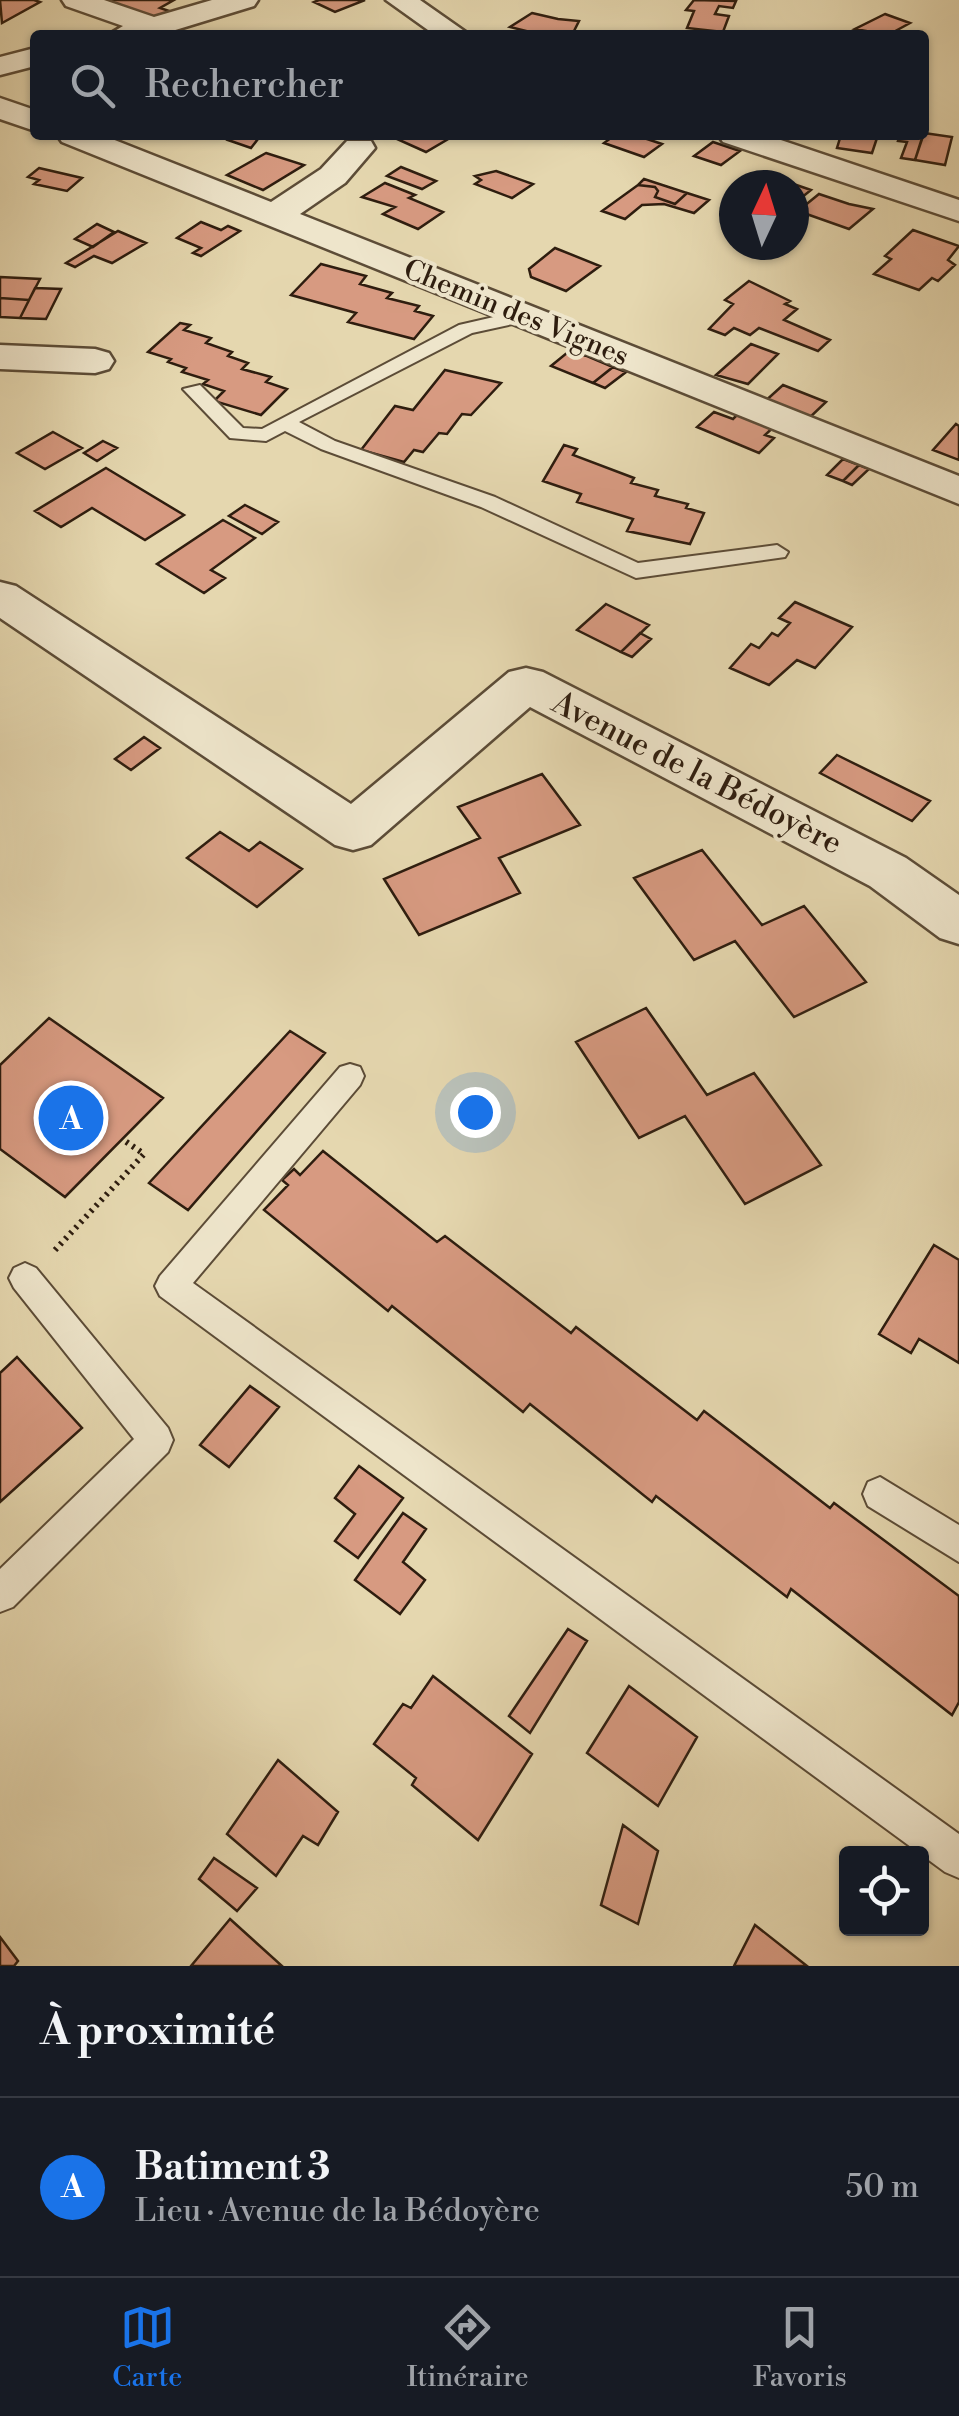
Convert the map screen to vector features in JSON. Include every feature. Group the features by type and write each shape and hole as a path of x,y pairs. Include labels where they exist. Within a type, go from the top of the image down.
{"street":[{"path":"76,0 154,27"},
{"path":"142,30 244,0"},
{"path":"400,0 448,30"},
{"path":"0,66 30,58"},
{"path":"0,108 30,119"},
{"name":"Chemin des Vignes","path":"85,140 959,491"},
{"path":"749,140 959,211"},
{"path":"275,216 333,176 359,148"},
{"path":"0,357 94,361"},
{"name":"Avenue de la Bédoyère","path":"0,597 353,831 526,684 888,872 959,923"}],"lane":[{"path":"193,389 236,434 266,435 284,422 466,330 524,316"},
{"path":"284,422 328,445 488,502 636,572 778,552"},
{"path":"350,1076 171,1286 959,1858"},
{"path":"0,1594 156,1440 26,1278"},
{"path":"880,1494 959,1545"}],"path":[{"path":"26,1278 144,1154 122,1139"}],"building":[{"path":"0,0 34,0 40,2 2,23"},
{"path":"174,0 160,8 178,14 161,19 104,2"},
{"path":"365,0 335,12 314,2"},
{"path":"694,0 736,1 733,8 719,6 715,14 729,16 724,30 687,28 694,11 686,10"},
{"path":"532,13 579,21 574,30 510,27"},
{"path":"885,14 910,23 897,30 855,29"},
{"path":"929,134 952,137 945,165 915,160 922,140 929,140"},
{"path":"228,140 257,140 251,148"},
{"path":"399,140 446,140 426,152"},
{"path":"650,140 662,144 644,157 604,143"},
{"path":"839,140 876,140 872,153 837,148"},
{"path":"921,140 915,160 901,158 907,142 898,141"},
{"path":"713,142 740,151 721,165 694,156"},
{"path":"266,153 304,165 263,190 227,175"},
{"path":"401,167 436,181 422,189 387,176"},
{"path":"39,168 82,178 67,191 34,184 39,180 28,177"},
{"path":"496,171 533,184 512,198 475,184 481,180 475,176"},
{"path":"644,179 687,193 675,204 655,197 655,187 638,185"},
{"path":"385,183 443,212 418,229 383,214 395,207 362,197"},
{"path":"638,185 655,187 655,197 675,204 687,193 709,200 694,213 664,204 642,205 625,219 602,211"},
{"path":"819,194 873,209 849,229 809,215 809,202"},
{"path":"201,222 221,230 228,226 240,231 201,256 193,253 201,248 177,238"},
{"path":"97,224 114,232 93,247 75,239"},
{"path":"913,230 959,246 948,260 955,265 938,281 932,278 919,290 874,274 891,259 885,256"},
{"path":"118,231 146,243 112,263 94,256 75,267 66,263"},
{"path":"555,248 600,266 566,291 531,277 529,269"},
{"path":"321,264 366,276 360,284 392,293 387,298 419,306 415,311 433,316 414,339 348,322 356,313 291,295"},
{"path":"0,277 40,279 29,300 0,298"},
{"path":"749,281 790,301 785,304 797,309 784,320 830,340 818,351 759,328 750,335 734,328 725,335 709,329 733,304 725,300"},
{"path":"35,288 61,289 46,319 20,318"},
{"path":"0,298 29,300 20,318 0,317"},
{"path":"180,323 190,325 184,330 211,338 206,343 232,352 228,356 248,363 242,369 271,377 266,382 287,389 261,415 214,401 224,391 203,384 208,380 182,372 186,368 168,362 171,359 148,352"},
{"path":"751,344 778,354 748,384 716,375"},
{"path":"568,352 613,367 593,383 551,366"},
{"path":"613,367 626,372 605,388 593,383"},
{"path":"445,370 501,383 471,415 462,414 447,434 439,433 423,452 414,450 404,462 361,450 395,406 413,410"},
{"path":"783,385 826,402 806,421 762,404"},
{"path":"742,410 777,424 765,435 774,438 759,453 697,427 714,412 733,419"},
{"path":"956,424 959,426 959,460 933,450"},
{"path":"53,432 82,448 45,469 17,453"},
{"path":"103,441 117,448 97,461 84,453"},
{"path":"564,445 577,449 573,455 634,478 631,483 658,490 655,496 688,504 686,508 704,513 690,544 627,531 633,519 577,502 581,494 543,481"},
{"path":"843,459 859,465 843,481 827,475"},
{"path":"859,465 869,469 852,485 843,481"},
{"path":"106,468 184,515 145,540 92,508 61,527 35,511"},
{"path":"245,505 278,522 262,534 229,516"},
{"path":"223,520 255,538 211,570 225,578 204,593 157,564"},
{"path":"795,602 852,627 815,668 797,660 769,685 730,668 751,644 759,648 772,633 778,636 790,623 779,618"},
{"path":"606,604 649,625 621,652 577,630"},
{"path":"640,633 651,639 632,657 621,652"},
{"path":"144,737 160,748 131,770 115,759"},
{"path":"837,755 930,801 912,821 820,773"},
{"path":"542,774 580,825 499,858 520,893 419,935 384,879 480,838 458,807"},
{"path":"220,832 249,851 260,842 302,869 257,907 187,858"},
{"path":"702,850 762,925 804,906 866,982 794,1017 735,941 694,960 634,878"},
{"path":"646,1008 707,1095 754,1073 821,1165 745,1204 685,1116 639,1138 576,1042"},
{"path":"49,1018 163,1098 65,1197 0,1149 0,1065"},
{"path":"290,1031 325,1053 188,1210 149,1183"},
{"path":"323,1151 437,1242 445,1236 571,1333 576,1327 697,1420 704,1411 830,1508 834,1503 959,1596 959,1702 952,1715 791,1589 787,1597 656,1496 652,1502 530,1404 523,1412 392,1306 388,1311 264,1210 288,1185 282,1180 294,1169 300,1175"},
{"path":"934,1245 959,1260 959,1363 919,1339 911,1353 879,1334"},
{"path":"17,1357 82,1428 0,1502 0,1373"},
{"path":"250,1386 279,1407 229,1467 200,1445"},
{"path":"359,1466 403,1498 358,1558 335,1541 355,1514 335,1498"},
{"path":"403,1513 426,1529 403,1562 425,1580 400,1614 355,1580"},
{"path":"568,1629 587,1641 530,1733 509,1716"},
{"path":"433,1676 532,1754 478,1840 412,1785 416,1778 374,1744 403,1704 411,1708"},
{"path":"629,1686 697,1737 658,1806 587,1753"},
{"path":"278,1760 338,1812 318,1845 303,1836 276,1876 227,1834"},
{"path":"623,1825 658,1851 638,1924 601,1905"},
{"path":"214,1858 257,1888 237,1911 199,1879"},
{"path":"230,1919 282,1966 191,1966"},
{"path":"755,1925 807,1966 734,1966"},
{"path":"0,1937 18,1961 14,1966 0,1966"}],"place":[{"name":"Batiment 3","path":"71,1118"}]}
